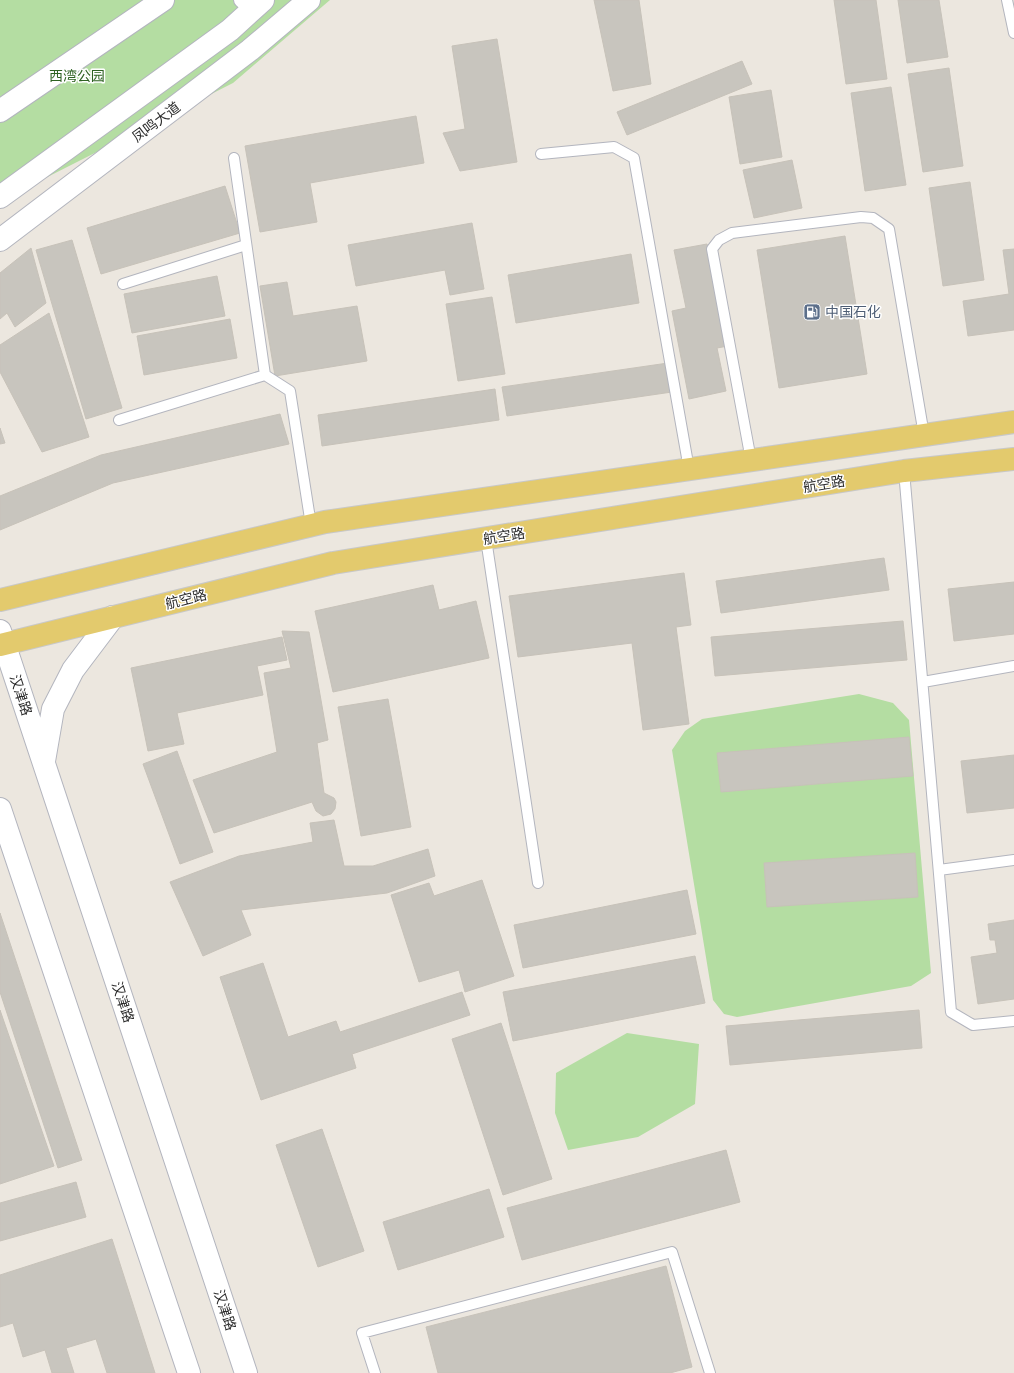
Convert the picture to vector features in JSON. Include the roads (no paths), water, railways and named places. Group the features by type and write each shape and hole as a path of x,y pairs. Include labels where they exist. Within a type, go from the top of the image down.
{"main road":[{"path":"0,600 325,522 1014,422"},
{"name":"航空路","path":"1,640 113,617 333,563 904,471 1014,459"}],"street":[{"path":"0,111 163,0"},
{"name":"凤鸣大道","path":"0,240 250,50 309,0"},
{"path":"0,197 230,30 252,3"},
{"path":"44,764 53,709 73,670 113,617"},
{"name":"汉津路","path":"1,640 44,764 246,1373"},
{"path":"0,809 189,1373"}],"lane":[{"path":"1007,0 1014,33"},
{"path":"541,154 614,147 634,158 688,469"},
{"path":"234,158 265,375 290,391 311,525"},
{"path":"751,460 712,249 719,240 732,233 861,217 873,218 889,229 924,435"},
{"path":"123,284 246,245"},
{"path":"118,420 265,375"},
{"path":"904,471 951,1012 973,1025 1014,1021"},
{"path":"486,539 538,883"},
{"path":"923,682 1014,666"},
{"path":"939,870 1014,860"},
{"path":"375,1373 362,1333 672,1252 710,1373"}],"place":[{"name":"中国石化","path":"812,312"}],"park label":[{"name":"西湾公园","path":"77,76"}]}
